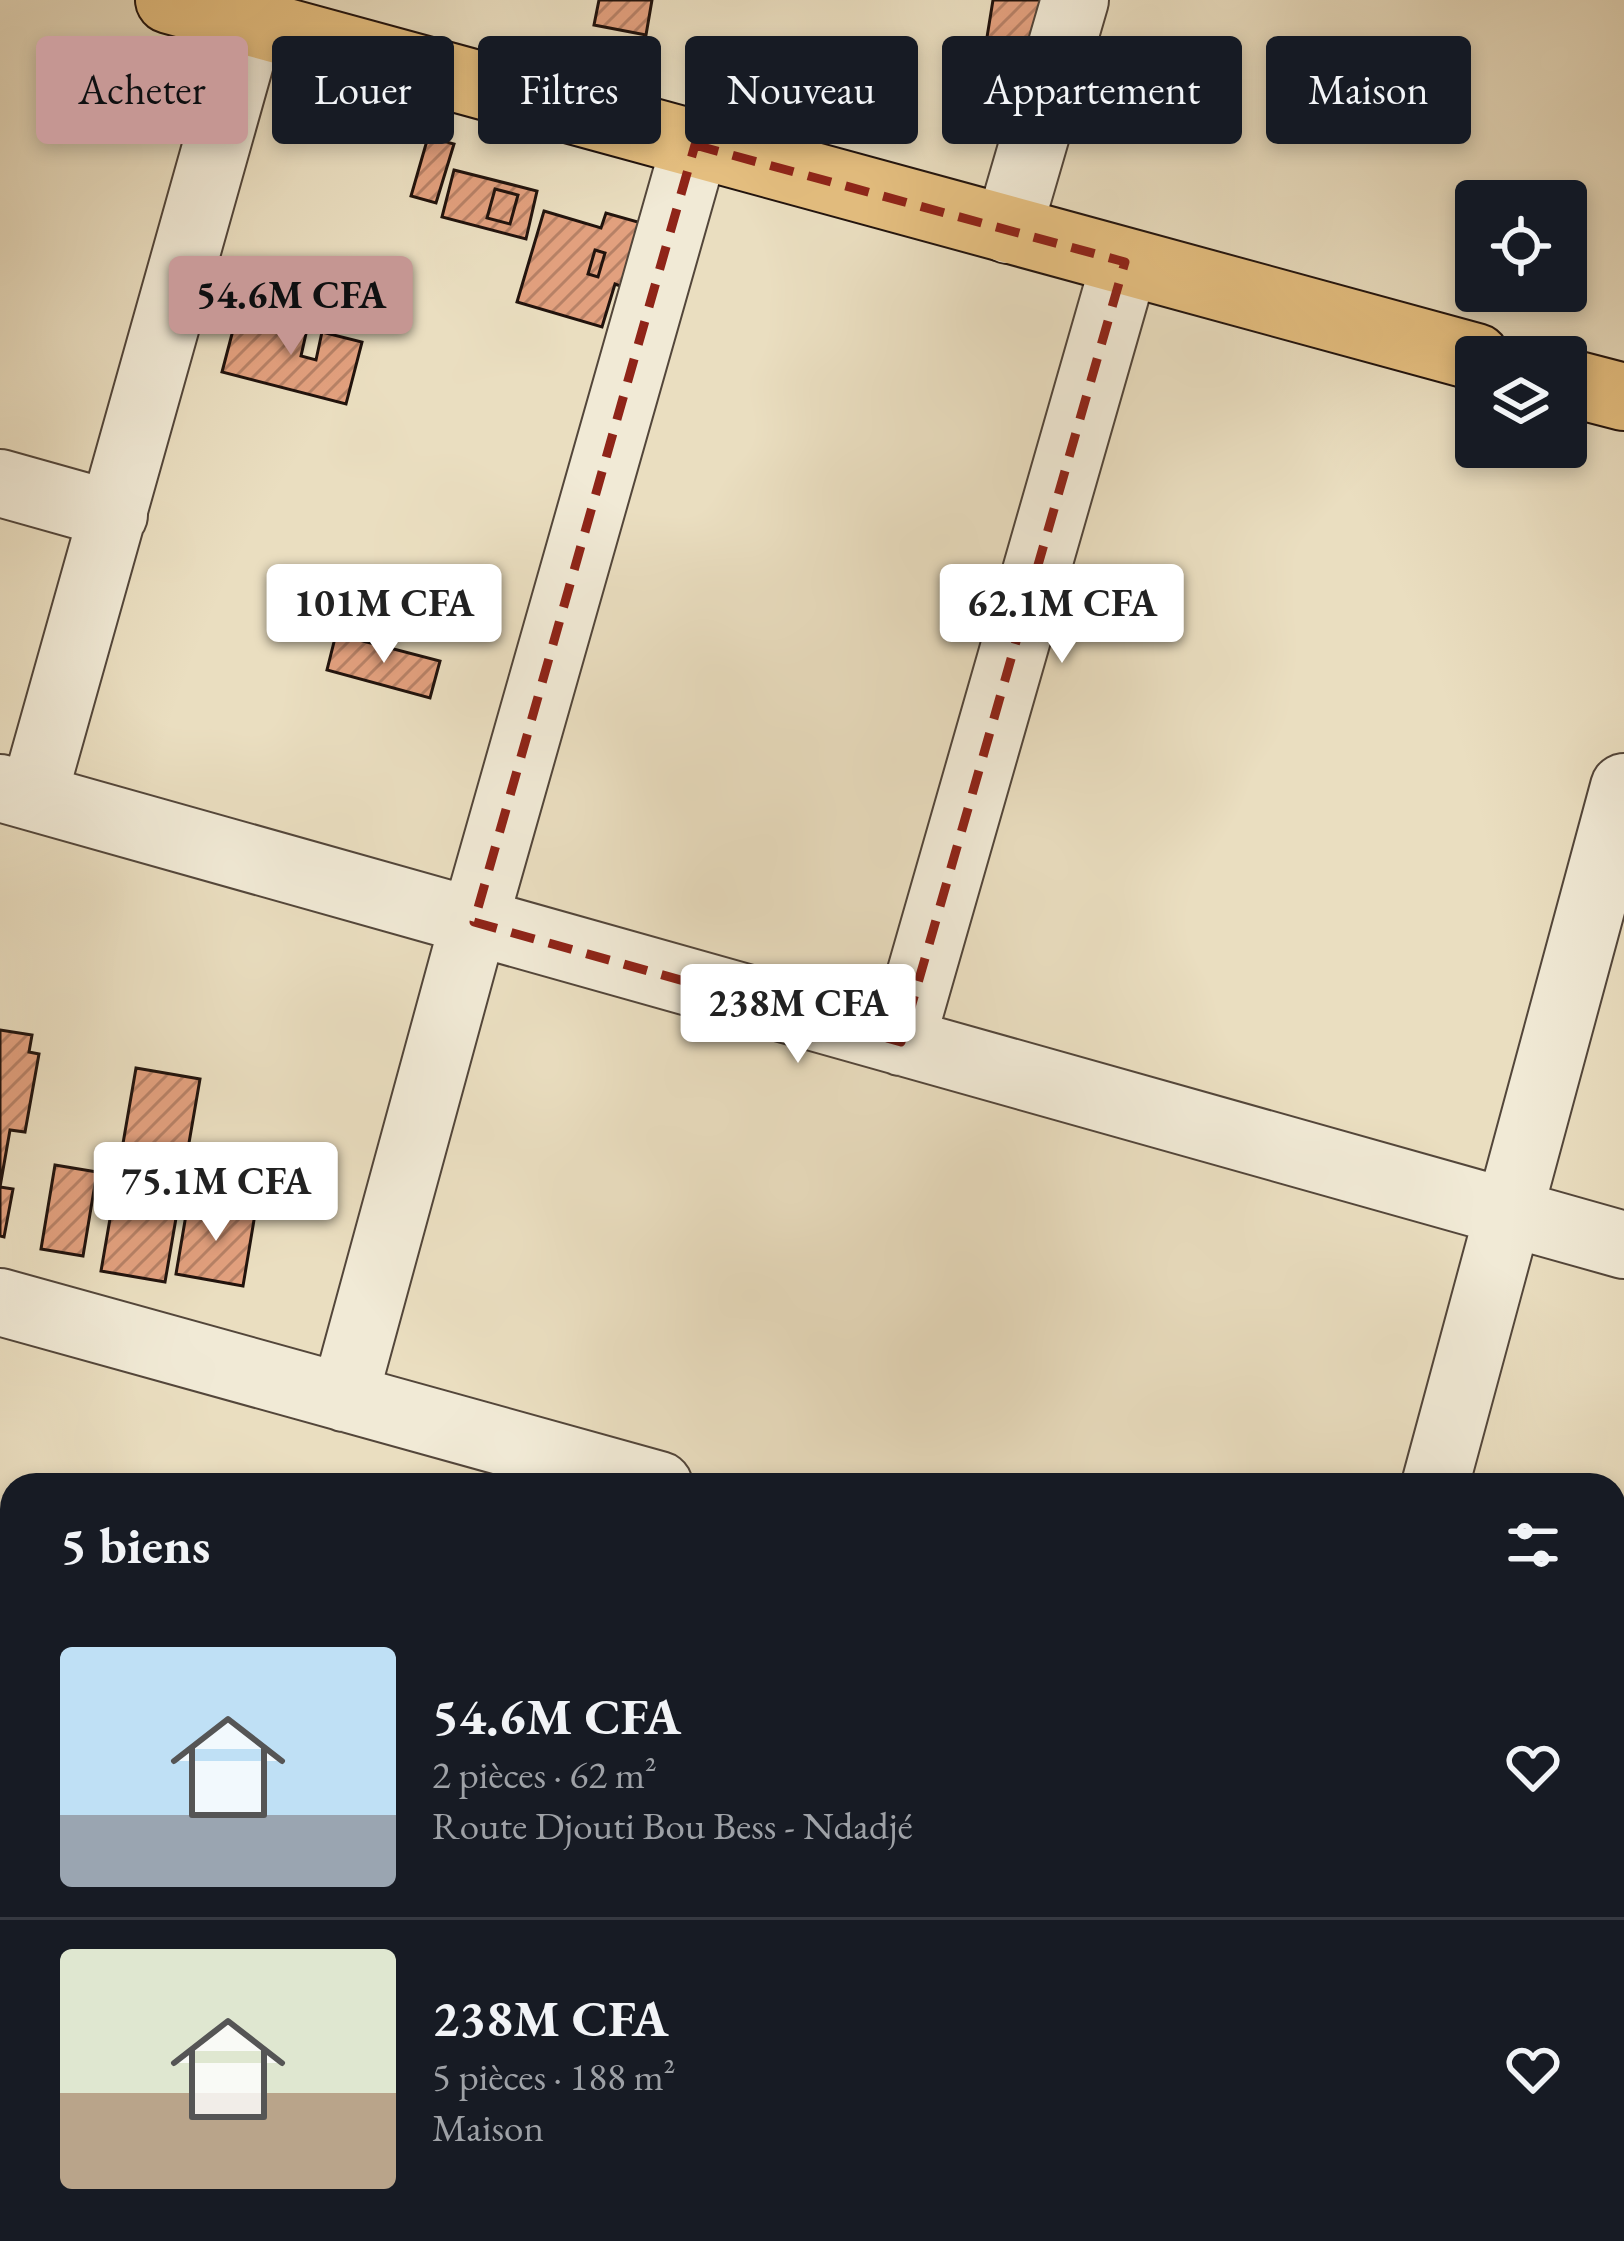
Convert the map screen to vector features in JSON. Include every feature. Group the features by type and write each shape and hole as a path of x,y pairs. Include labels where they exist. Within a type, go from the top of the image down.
{"main road":[{"path":"205,8 1455,351"},
{"path":"1587,388 1624,398"}],"street":[{"path":"1009,230 1075,0"},
{"path":"205,8 114,515 16,792 1624,1245"},
{"path":"344,1398 695,145"},
{"path":"901,1042 1125,262"},
{"path":"0,483 114,515"},
{"path":"1438,1473 1624,787"},
{"path":"0,1302 616,1473"}],"highlighted area":[{"path":"695,145 1125,262 901,1042 474,922"}],"building":[{"path":"599,0 652,0 646,35 594,25"},
{"path":"993,0 1049,0 1042,36 987,36"},
{"path":"426,144 454,144 436,203 411,196"},
{"path":"454,170 537,191 526,239 442,217","holes":["495,189 518,195 510,224 487,218"]},
{"path":"495,189 518,195 510,224 487,218"},
{"path":"544,211 601,228 606,213 645,224 626,288 615,284 602,327 517,302","holes":["595,250 605,253 598,277 588,274"]},
{"path":"595,250 605,253 598,277 588,274"},
{"path":"238,311 307,329 301,356 316,360 322,332 362,342 346,404 222,372"},
{"path":"336,634 440,661 430,698 327,670"},
{"path":"0,1030 32,1035 29,1052 39,1054 25,1132 10,1130 0,1187"},
{"path":"136,1068 200,1079 165,1282 101,1271"},
{"path":"55,1165 97,1172 83,1256 41,1249"},
{"path":"0,1187 13,1189 4,1237 0,1236"},
{"path":"188,1203 255,1214 243,1286 176,1274"}]}
